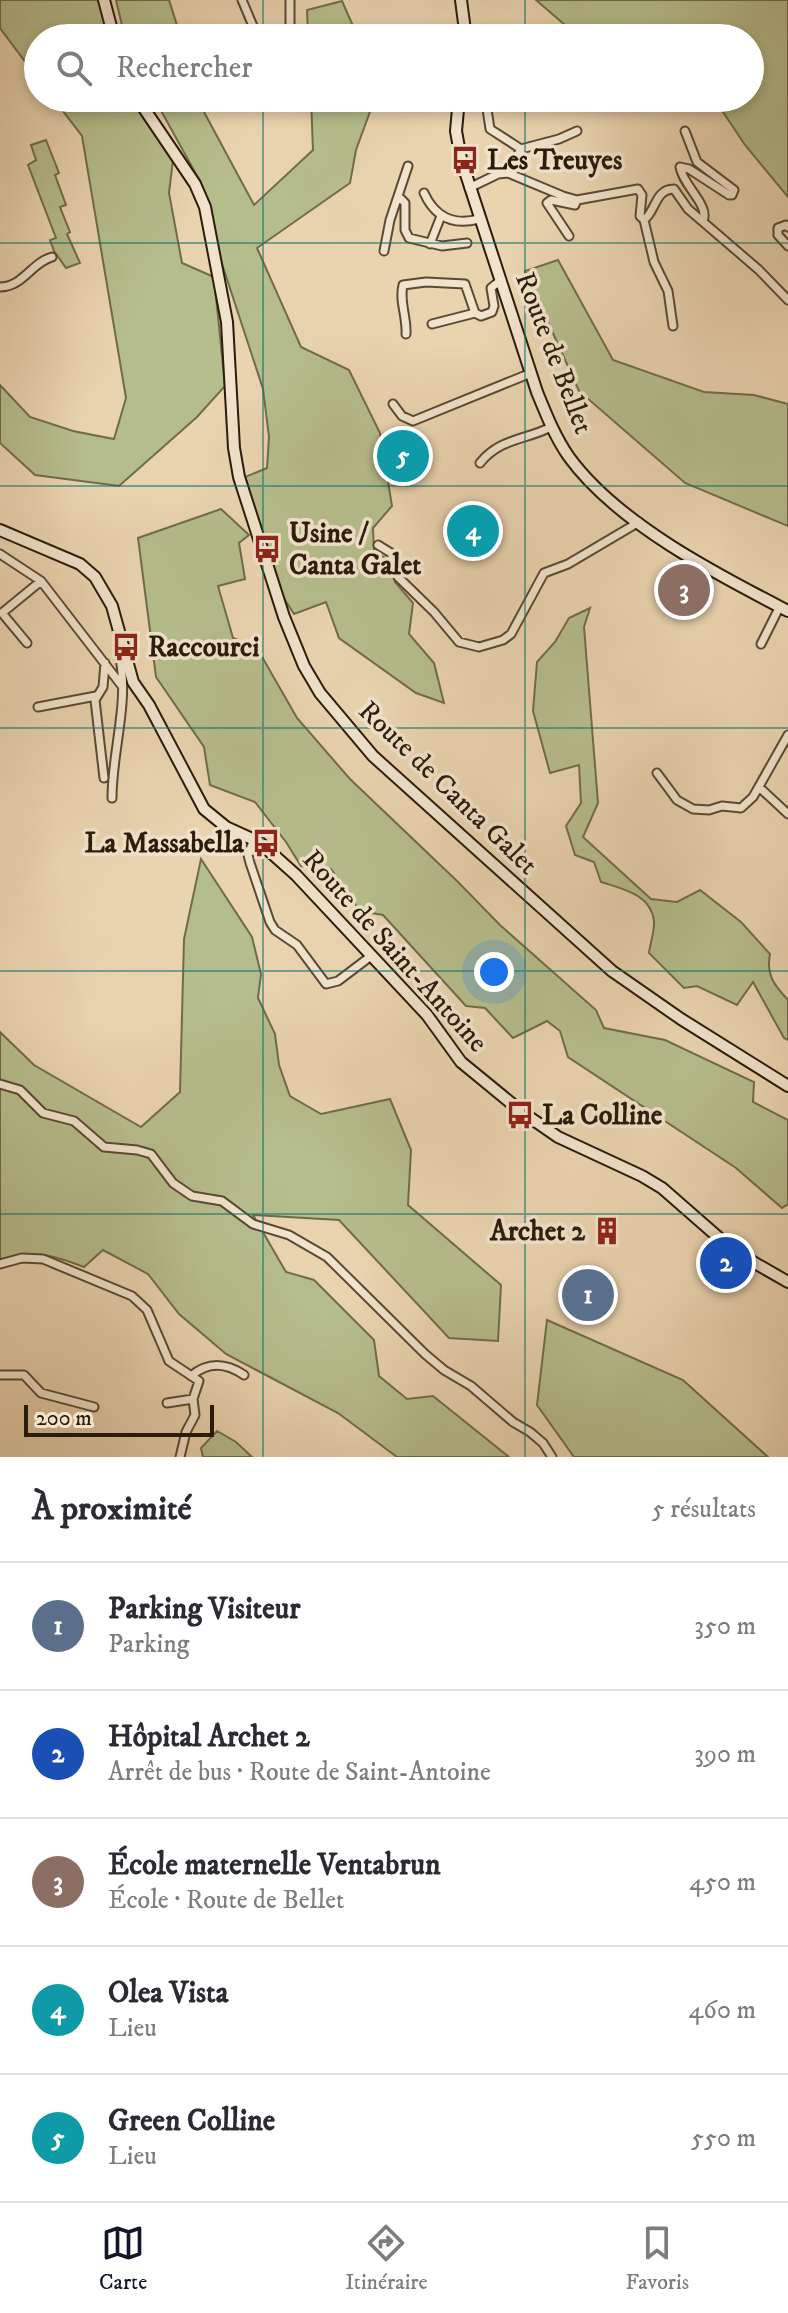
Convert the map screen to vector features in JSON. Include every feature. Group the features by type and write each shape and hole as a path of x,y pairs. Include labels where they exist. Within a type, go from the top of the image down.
{"street":[{"path":"104,0 110,24"},
{"path":"242,0 252,24"},
{"path":"290,0 290,24"},
{"path":"461,0 464,24"},
{"name":"Route de Canta Galet","path":"146,112 195,184 205,207 227,322 234,448 239,477 287,626 304,666 320,693 366,749 612,971 669,1012 788,1086"},
{"name":"Route de Bellet","path":"458,112 456,141 469,188 531,373 551,427 567,455 591,483 679,551 784,608"},
{"path":"487,112 493,133 521,149 577,131"},
{"path":"685,131 697,162 734,190 729,195 689,169 680,167 688,188 704,209 706,215 703,221"},
{"path":"508,173 521,149"},
{"path":"384,251 390,220 408,166"},
{"path":"469,188 498,174 508,173 577,200 638,189 642,195 640,216 644,220 654,262 668,291 673,326"},
{"path":"644,220 660,195 671,188 676,190 688,209 759,270 788,300"},
{"path":"424,193 429,204 441,216 454,221 479,219"},
{"path":"398,196 405,203 405,230 409,238 442,246 467,243"},
{"path":"569,236 547,203 551,200 575,205 577,200"},
{"path":"430,244 441,216"},
{"path":"788,227 778,228 778,235 788,246"},
{"path":"0,287 17,283 37,263 52,257"},
{"path":"432,324 492,312 491,288 501,280"},
{"path":"406,334 407,324 400,297 403,285 426,282 465,284 475,313"},
{"path":"393,404 402,416 413,421 531,373"},
{"path":"480,463 501,444 551,427"},
{"path":"378,545 391,553 398,577 459,642 479,647 503,640 511,634 544,573 568,564 639,522"},
{"name":"Route de Saint-Antoine","path":"0,530 80,564 95,577 112,606 133,682 149,705 199,802 214,820 254,839 296,875 427,1015 461,1062 569,1144 651,1181 696,1218 727,1253 788,1289"},
{"path":"0,554 41,581 122,686"},
{"path":"27,643 2,613 41,581"},
{"path":"761,644 784,608"},
{"path":"112,798 112,770 123,676 120,659 125,656"},
{"path":"103,658 106,675 103,687 96,696 104,778"},
{"path":"38,707 96,696"},
{"path":"657,773 677,800 696,810 722,806 741,808 750,801 788,735"},
{"path":"759,787 788,814"},
{"path":"254,839 248,855 270,922 275,930 297,945 326,984 338,981 371,956"},
{"path":"0,1084 20,1090 43,1113 74,1121 104,1147 151,1154 173,1183 192,1196 222,1201 253,1224 289,1235 327,1257 425,1354 530,1432 543,1443 552,1457"},
{"name":"Route de Saint-Antoine","path":"715,1240 788,1282"},
{"path":"0,1264 22,1258 43,1259 132,1296 147,1310 169,1361 199,1381 193,1399 195,1415 186,1432 180,1457"},
{"path":"191,1376 207,1365 233,1367 244,1375"},
{"path":"0,1375 24,1375 41,1393 94,1407"},
{"path":"167,1403 193,1399"}],"green space":[{"path":"0,0 99,0 106,24 24,24 24,60 0,28"},
{"path":"116,0 169,0 177,24 122,24"},
{"path":"536,0 788,0 788,197 745,145 723,112 764,112 764,24 564,24"},
{"path":"342,1 352,24 308,24 307,10"},
{"path":"64,112 141,112 173,160 169,193 182,263 214,277 225,386 197,417 119,486 35,475 0,443 0,385 30,417 73,431 114,439 126,398 82,136"},
{"path":"162,112 204,112 254,205 313,150 312,112 370,112 356,150 350,183 257,248 301,347 349,370 380,433 392,506 373,528 374,552 391,561 395,582 413,603 409,634 434,663 444,703 416,693 339,638 326,602 294,614 283,597 245,477 267,468 269,437 263,389 222,264 201,183"},
{"path":"46,140 59,173 55,175 66,205 60,207 70,232 67,234 80,263 66,268 54,251 50,240 56,238 28,165 36,160 31,145"},
{"path":"558,260 613,360 704,392 754,395 788,404 788,526 685,483 579,391 525,271"},
{"path":"221,509 249,535 239,543 245,579 218,586 233,638 257,648 297,718 350,779 500,925 596,1010 604,1028 665,1040 754,1082 753,1102 788,1120 788,1204 782,1208 736,1168 568,1057 560,1031 547,1021 513,1038 485,1008 466,1006 383,915 360,911 331,869 301,866 255,802 210,785 204,747 156,677 138,538"},
{"path":"590,608 584,627 598,803 583,837 651,899 677,902 700,890 741,922 770,954 772,979 788,1000 788,1040 753,982 737,1005 697,986 684,988 649,953 654,921 647,904 626,890 601,882 594,862 575,855 566,826 581,803 579,765 550,773 533,711 537,662 555,642 569,618"},
{"path":"201,859 252,937 261,974 258,998 275,1034 279,1065 290,1096 321,1114 390,1099 411,1150 408,1205 501,1285 498,1341 449,1338 339,1220 253,1215 286,1272 314,1280 374,1340 379,1376 407,1399 433,1396 509,1457 397,1457 338,1413 226,1354 179,1314 148,1274 103,1250 84,1267 43,1255 24,1255 0,1261 0,1032 34,1065 141,1127 180,1092 184,939"},
{"path":"547,1320 683,1380 768,1457 574,1457 537,1405"},
{"path":"217,1431 236,1442 252,1457 203,1457 201,1448"}],"place":[{"name":"Les Treuyes","path":"465,160"},
{"name":"Green Colline","path":"403,456"},
{"name":"Olea Vista","path":"473,531"},
{"name":"Usine / Canta Galet","path":"267,549"},
{"name":"École maternelle Ventabrun","path":"684,590"},
{"name":"Raccourci","path":"126,647"},
{"name":"La Massabella","path":"266,843"},
{"name":"La Colline","path":"520,1115"},
{"name":"Archet 2","path":"607,1231"},
{"name":"Hôpital Archet 2","path":"726,1263"},
{"name":"Parking Visiteur","path":"588,1295"}]}
